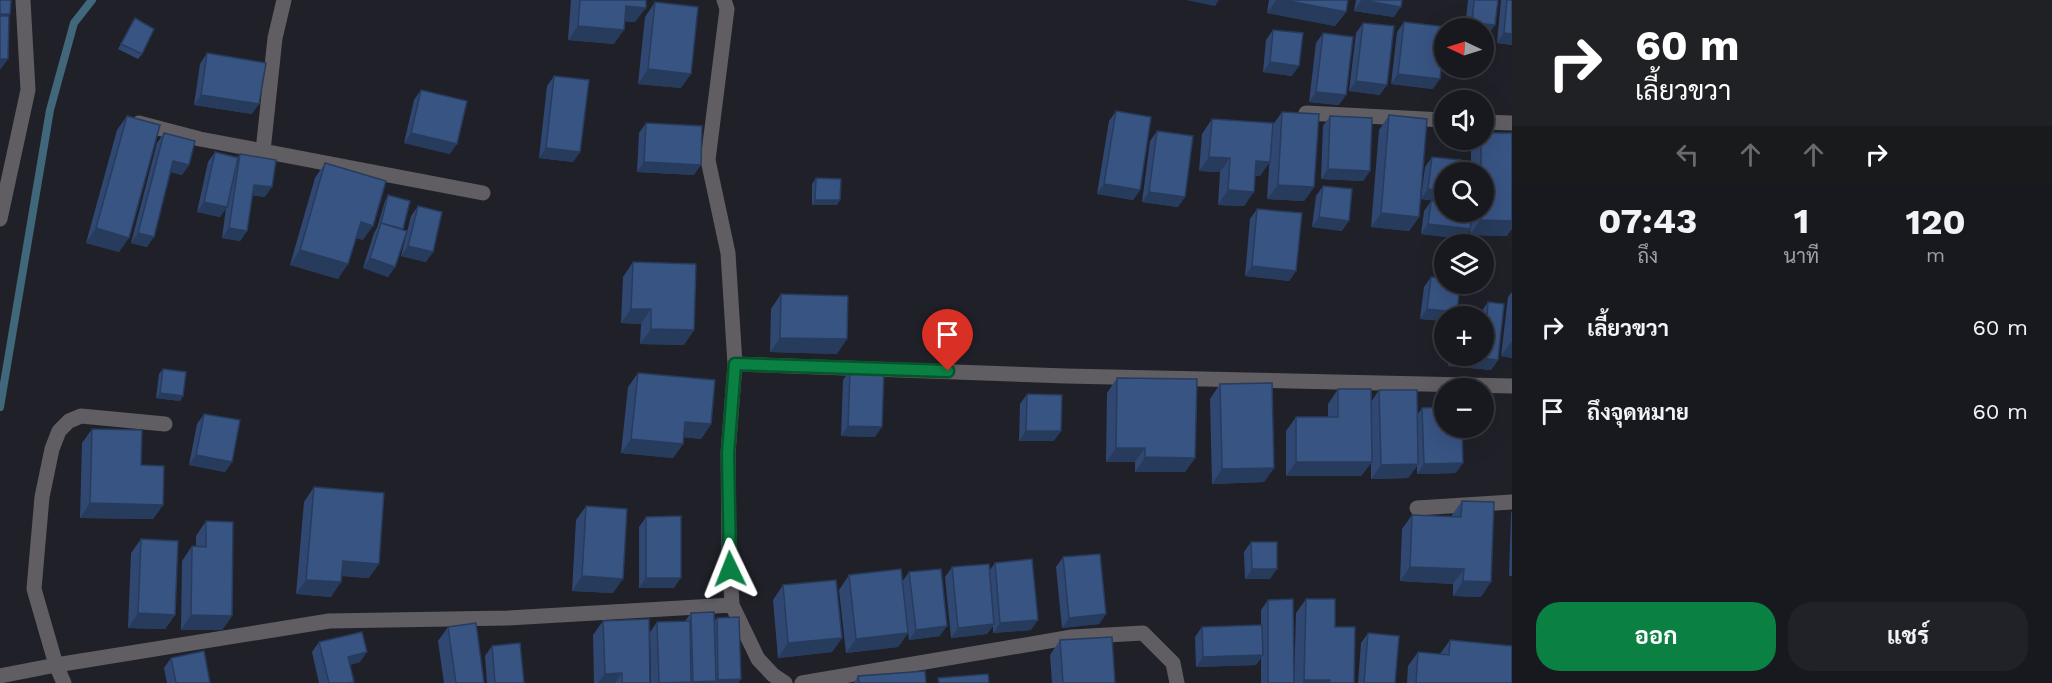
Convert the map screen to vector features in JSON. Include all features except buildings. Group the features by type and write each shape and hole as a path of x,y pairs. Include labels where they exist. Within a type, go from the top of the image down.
{"street":[{"path":"0,219 28,90 22,0"},
{"path":"263,151 275,38 284,0"},
{"path":"724,0 728,9 708,160 728,253 735,364 728,453 732,605 758,659 773,675 785,683"},
{"path":"1306,113 1434,119"},
{"path":"125,119 200,139 483,193"},
{"path":"1494,122 1512,123"},
{"path":"735,364 1066,376 1512,386"},
{"path":"64,683 56,665 34,589 42,497 52,449 59,431 69,421 81,416 165,424"},
{"path":"1417,508 1512,502"},
{"path":"8,675 56,665 329,621 508,618 732,605"},
{"path":"802,683 838,680 1072,637 1143,633 1173,663 1177,683"}],"waterway":[{"path":"0,407 50,110 74,23 92,0"}],"route":[{"path":"730,569 728,453 735,364 948,371"}]}
